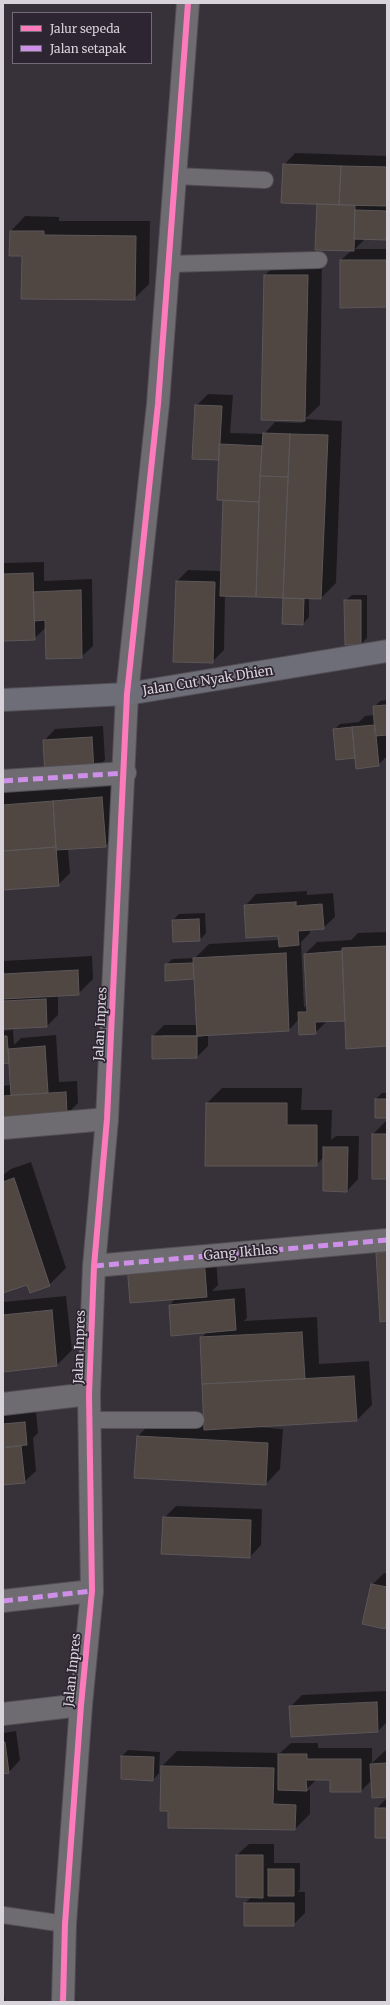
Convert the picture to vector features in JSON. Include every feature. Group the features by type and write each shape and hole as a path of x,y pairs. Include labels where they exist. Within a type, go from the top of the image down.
{"main road":[{"name":"Jalan Cut Nyak Dhien","path":"3,700 127,694 387,652"}],"street":[{"name":"Jalan Inpres","path":"63,2002 66,1924 81,1705 92,1591 89,1394 94,1266 107,1119 125,773 127,694 158,404 188,3"},
{"path":"3,781 125,773"},
{"path":"3,1128 107,1119"},
{"name":"Gang Ikhlas","path":"94,1266 387,1240"},
{"path":"3,1404 89,1394"},
{"path":"3,1601 92,1591"},
{"path":"3,1714 81,1705"}],"lane":[{"path":"175,176 265,180"},
{"path":"169,264 319,260"},
{"path":"89,1420 196,1420"},
{"path":"3,1915 66,1924"}],"building":[{"path":"283,164 341,166 339,205 281,203"},
{"path":"341,166 387,167 387,206 339,205"},
{"path":"317,204 355,205 354,251 315,250"},
{"path":"355,210 387,211 386,240 354,239"},
{"path":"10,231 44,231 44,235 136,236 135,300 21,299 22,256 9,256"},
{"path":"340,260 387,260 387,307 340,308"},
{"path":"264,275 308,275 305,421 261,420"},
{"path":"195,405 222,406 219,460 192,459"},
{"path":"263,433 290,434 288,477 260,476"},
{"path":"290,434 328,435 321,599 283,598"},
{"path":"219,444 262,446 259,502 217,500"},
{"path":"260,476 288,477 283,598 256,597"},
{"path":"223,500 259,502 256,597 220,596"},
{"path":"33,573 35,640 3,641 3,574"},
{"path":"176,581 215,582 213,663 173,662"},
{"path":"81,590 82,658 46,659 45,620 34,621 33,592"},
{"path":"283,598 304,599 303,625 282,624"},
{"path":"344,600 361,600 361,645 345,645"},
{"path":"387,705 387,735 375,736 373,706"},
{"path":"375,725 379,766 356,769 352,727"},
{"path":"352,727 355,758 336,760 333,729"},
{"path":"92,737 94,772 45,776 43,740"},
{"path":"102,797 106,847 56,850 53,801"},
{"path":"53,801 56,847 3,851 3,805"},
{"path":"56,847 59,886 3,890 3,851"},
{"path":"296,902 296,906 322,904 324,929 298,931 299,945 279,947 278,936 246,938 244,905"},
{"path":"199,919 200,941 173,942 172,920"},
{"path":"387,946 387,1046 346,1049 342,948"},
{"path":"342,951 345,1021 315,1022 316,1034 299,1035 298,1012 307,1012 304,954"},
{"path":"286,953 289,1031 197,1036 193,958"},
{"path":"193,963 194,979 165,981 165,964"},
{"path":"78,970 79,995 3,999 3,974"},
{"path":"46,999 47,1027 3,1029 3,1001"},
{"path":"3,1036 7,1036 9,1063 3,1064"},
{"path":"152,1036 197,1036 197,1058 152,1059"},
{"path":"45,1046 48,1093 11,1095 8,1049"},
{"path":"66,1092 67,1115 3,1120 3,1096"},
{"path":"375,1099 387,1099 387,1118 375,1118"},
{"path":"206,1103 287,1103 287,1125 317,1125 317,1166 205,1166"},
{"path":"372,1134 387,1134 387,1179 372,1179"},
{"path":"323,1147 348,1147 347,1192 323,1191"},
{"path":"14,1178 50,1286 30,1293 27,1285 3,1293 3,1182"},
{"path":"387,1252 387,1321 380,1322 376,1253"},
{"path":"204,1258 207,1297 130,1303 127,1264"},
{"path":"234,1299 236,1330 171,1336 169,1305"},
{"path":"52,1310 57,1366 3,1372 3,1315"},
{"path":"302,1332 305,1379 202,1384 200,1337"},
{"path":"354,1376 357,1421 204,1430 202,1384"},
{"path":"25,1422 27,1445 3,1447 3,1424"},
{"path":"137,1436 268,1443 266,1485 134,1478"},
{"path":"21,1446 25,1483 3,1485 3,1448"},
{"path":"163,1517 251,1520 250,1558 161,1554"},
{"path":"371,1584 387,1587 387,1619 385,1629 362,1624"},
{"path":"377,1702 378,1732 291,1737 289,1706"},
{"path":"3,1742 5,1742 9,1773 3,1774"},
{"path":"278,1754 307,1754 307,1759 361,1759 361,1792 330,1792 330,1780 306,1780 307,1791 278,1790"},
{"path":"121,1756 154,1757 153,1781 121,1779"},
{"path":"387,1763 387,1797 372,1798 370,1764"},
{"path":"161,1766 274,1768 273,1804 296,1805 295,1830 168,1828 168,1811 160,1811"},
{"path":"375,1808 387,1808 387,1838 375,1838"},
{"path":"236,1855 263,1855 263,1898 236,1897"},
{"path":"268,1869 294,1869 294,1896 268,1896"},
{"path":"244,1903 294,1903 294,1926 244,1926"}],"marked path":[{"path":"3,781 125,773"},
{"path":"94,1266 387,1240"},
{"path":"3,1601 92,1591"}],"cycle path":[{"path":"63,2002 65,1924 81,1705 92,1591 89,1394 94,1266 107,1119 127,694 158,404 188,3"}]}
